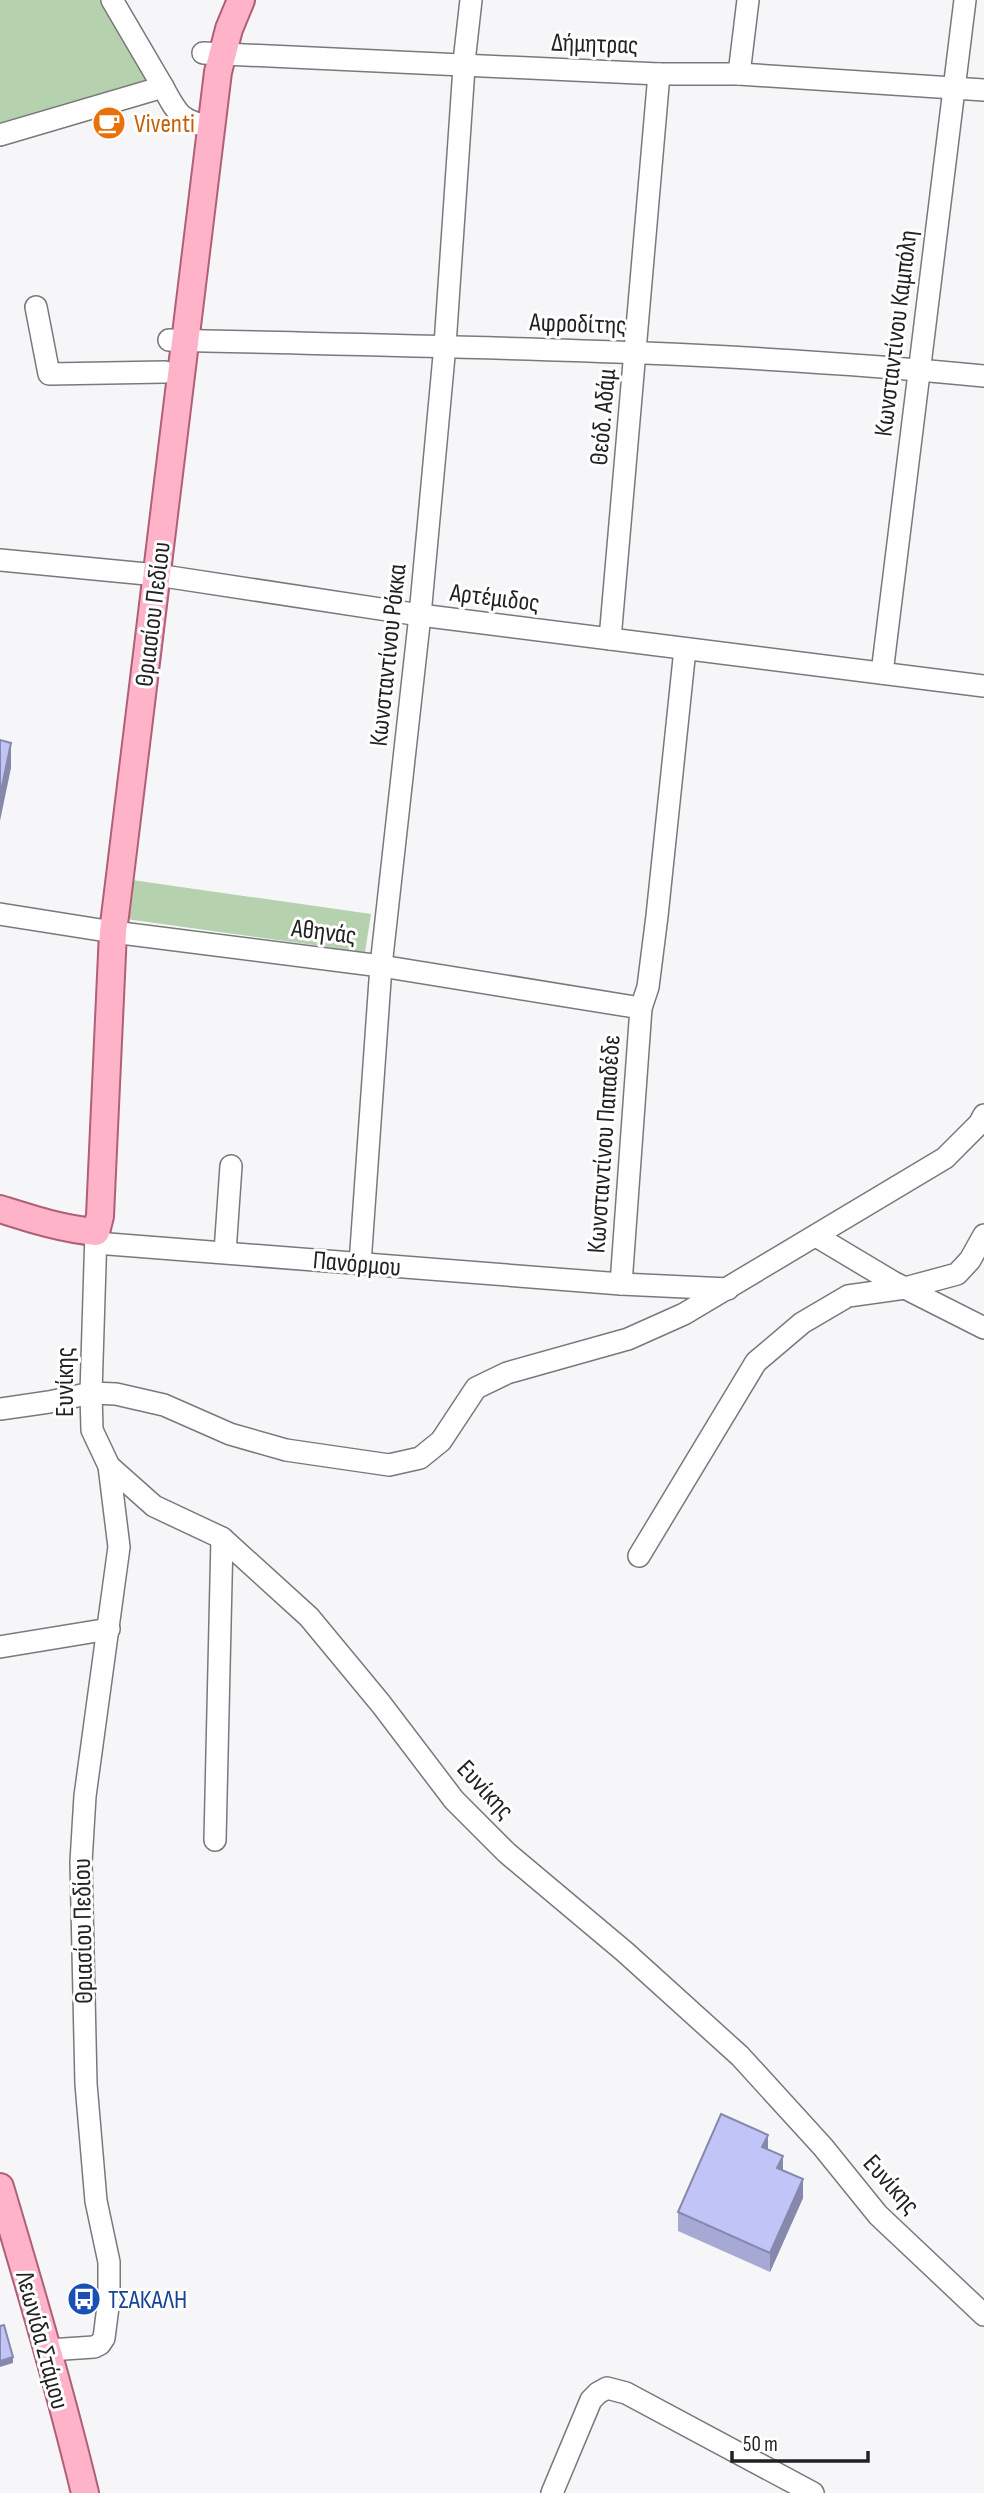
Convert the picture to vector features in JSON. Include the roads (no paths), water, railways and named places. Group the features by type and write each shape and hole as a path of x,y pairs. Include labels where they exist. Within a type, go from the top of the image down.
{"main road":[{"name":"Θριασίου Πεδίου","path":"91,1235 100,1216 105,931 203,125 222,0"},
{"name":"Θριασίου Πεδίου","path":"212,54 241,0"},
{"name":"Θριασίου Πεδίου","path":"149,574 165,372 178,340"},
{"name":"Πανόρμου","path":"0,1209 91,1235"},
{"name":"Λεωνίδα Στάμου","path":"0,2187 49,2350 58,2396 85,2493"}],"street":[{"path":"112,0 181,116 203,125"},
{"name":"Κωνσταντίνου Ρόκκα","path":"360,1264 381,966 420,615 445,345 471,0"},
{"path":"739,74 748,0"},
{"name":"Κωνσταντίνου Καμπόλη","path":"882,673 965,0"},
{"name":"Δήμητρας","path":"212,54 465,59 659,74 739,74 984,90"},
{"name":"Θεόδ. Αδάμ","path":"610,639 659,74"},
{"path":"0,135 163,87"},
{"path":"36,307 49,374 165,372"},
{"name":"Αφροδίτης","path":"178,340 445,345 636,353 919,369 984,376"},
{"name":"Αρτέμιδος","path":"0,560 149,574 420,615 984,686"},
{"name":"Κωνσταντίνου Παπαδέδε","path":"621,1284 641,1008 648,987 657,916 685,649"},
{"name":"Αθηνάς","path":"0,914 105,931 381,966 641,1008"},
{"path":"0,1409 91,1393 116,1394 164,1405 230,1434 286,1450 389,1465 419,1458 440,1441 477,1388 507,1373 628,1339 684,1314 945,1158 979,1124 984,1115"},
{"path":"225,1252 231,1166"},
{"name":"Πανόρμου","path":"91,1235 225,1252 360,1264 621,1284 728,1289"},
{"name":"Ευνίκης","path":"91,1235 92,1430 109,1466 153,1506 222,1538 309,1618 454,1800 507,1853 625,1952 740,2056 823,2147 877,2215 984,2315"},
{"path":"639,1556 756,1362 802,1323 848,1296 905,1288 957,1274 970,1260 984,1235"},
{"path":"816,1237 905,1288 984,1328"},
{"name":"Θριασίου Πεδίου","path":"49,2350 94,2347 100,2344 104,2338 109,2299 109,2262 96,2201 86,2084 81,1862 85,1796 119,1547 109,1466"},
{"path":"215,1840 222,1538"},
{"path":"0,1647 109,1629"},
{"path":"552,2493 591,2400 607,2388 626,2393 813,2493"}],"place":[{"name":"Viventi","path":"109,123"},
{"name":"ΤΣΑΚΑΛΗ","path":"84,2299"}]}
